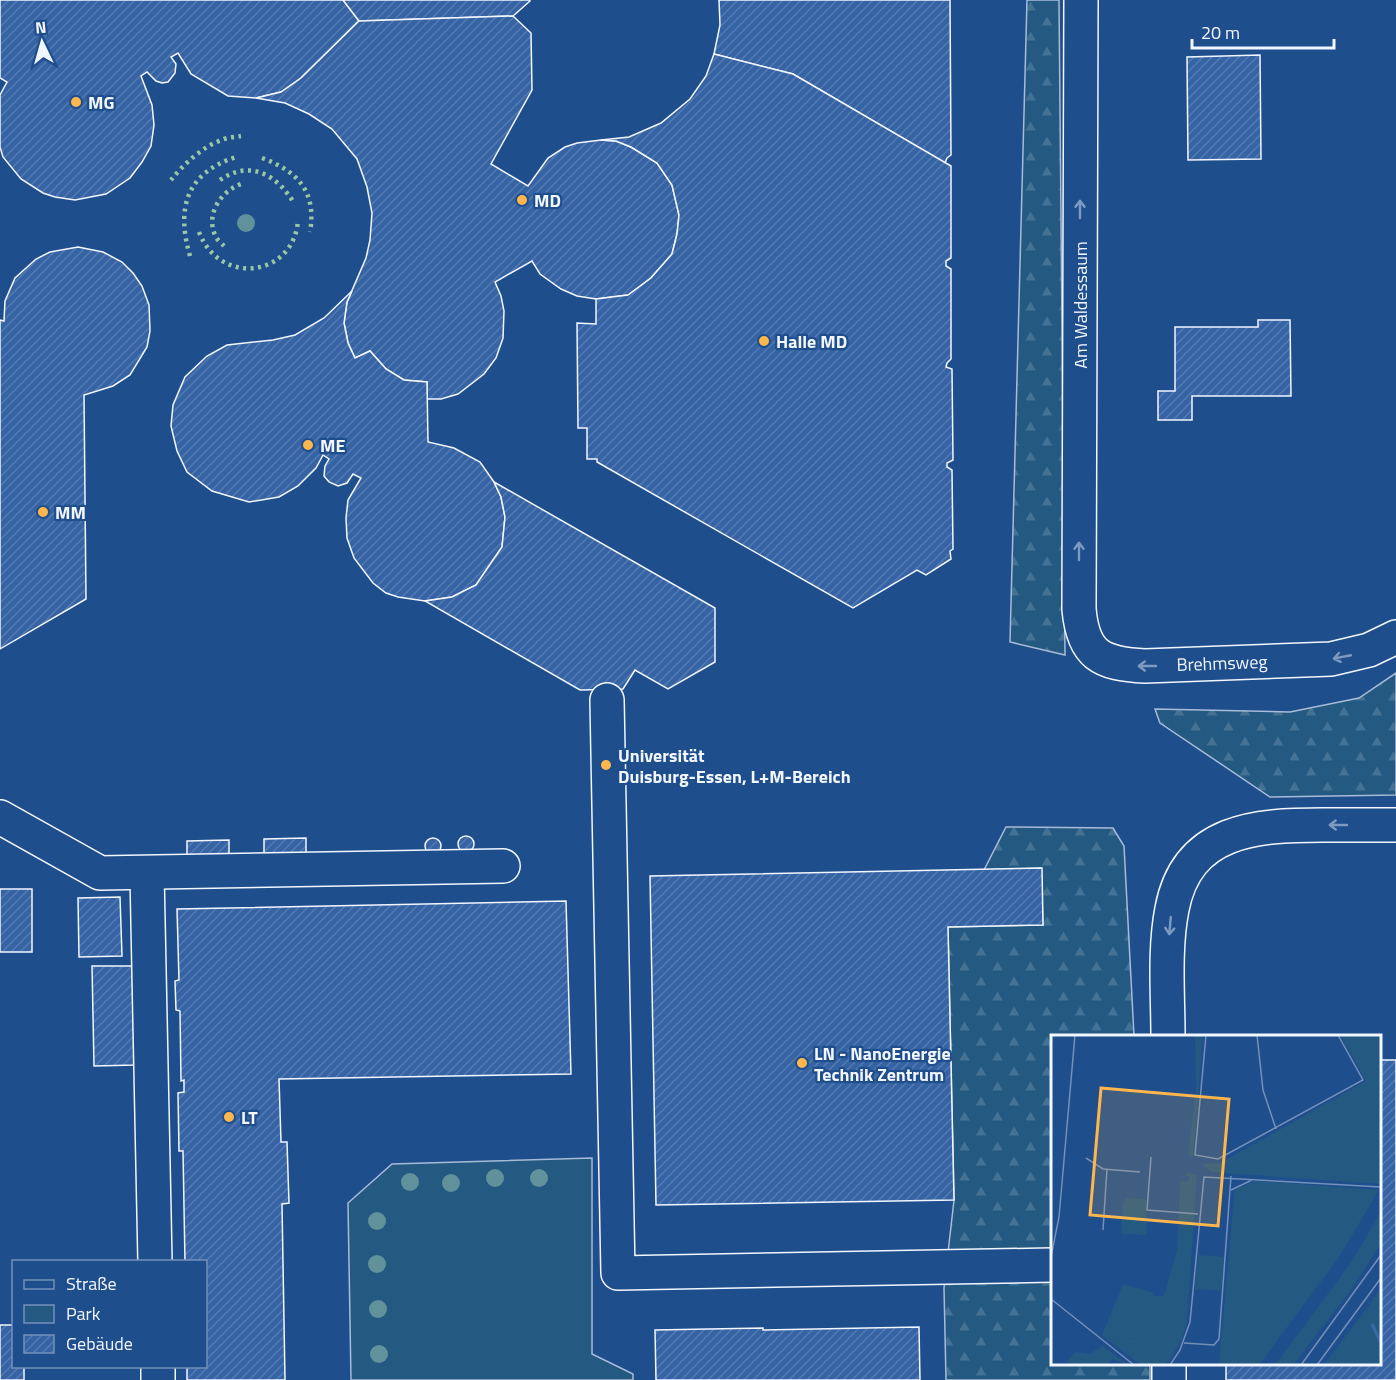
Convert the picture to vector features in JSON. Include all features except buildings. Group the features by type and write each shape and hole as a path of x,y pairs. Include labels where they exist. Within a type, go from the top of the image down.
{"street":[{"name":"Am Waldessaum","path":"1079,609 1081,0"},
{"name":"Brehmsweg","path":"1079,609 1081,631 1090,648 1107,660 1132,666 1331,659 1369,650 1396,637"},
{"path":"607,700 618,1273 1051,1264"},
{"path":"0,817 100,873 503,866"},
{"path":"1168,1035 1169,929 1172,908 1178,886 1186,871 1205,849 1225,838 1267,826 1396,825"},
{"path":"147,873 155,1260"}],"green space":[{"path":"1027,0 1059,0 1065,655 1010,642"},
{"path":"1396,673 1396,795 1270,797 1160,723 1155,709 1290,712 1359,698"},
{"path":"1006,827 1113,828 1124,846 1134,1035 1051,1035 1051,1365 1150,1365 1150,1380 946,1380 944,1288 954,1200 948,927 1043,925 1041,868 984,870"},
{"path":"592,1158 592,1354 633,1374 633,1380 351,1380 348,1203 392,1164"}],"hedge":[{"path":"171,180 187,162 201,151 227,138 241,136"},
{"path":"190,256 184,223 189,194 206,172 236,157"},
{"path":"262,158 285,169 302,184 310,205 310,232"},
{"path":"220,180 242,171 262,173 279,185 294,203"},
{"path":"224,246 216,238 212,218 214,210 229,190 244,183"},
{"path":"199,232 209,250 223,261 238,267 255,268 270,263 284,254 293,239 298,220"}],"place":[{"name":"MG","path":"76,102"},
{"name":"MD","path":"522,200"},
{"name":"Halle MD","path":"764,341"},
{"name":"ME","path":"308,445"},
{"name":"MM","path":"43,512"},
{"name":"Universität Duisburg-Essen, L+M-Bereich","path":"606,765"},
{"name":"LN - NanoEnergie Technik Zentrum","path":"802,1063"},
{"name":"LT","path":"229,1117"}]}
